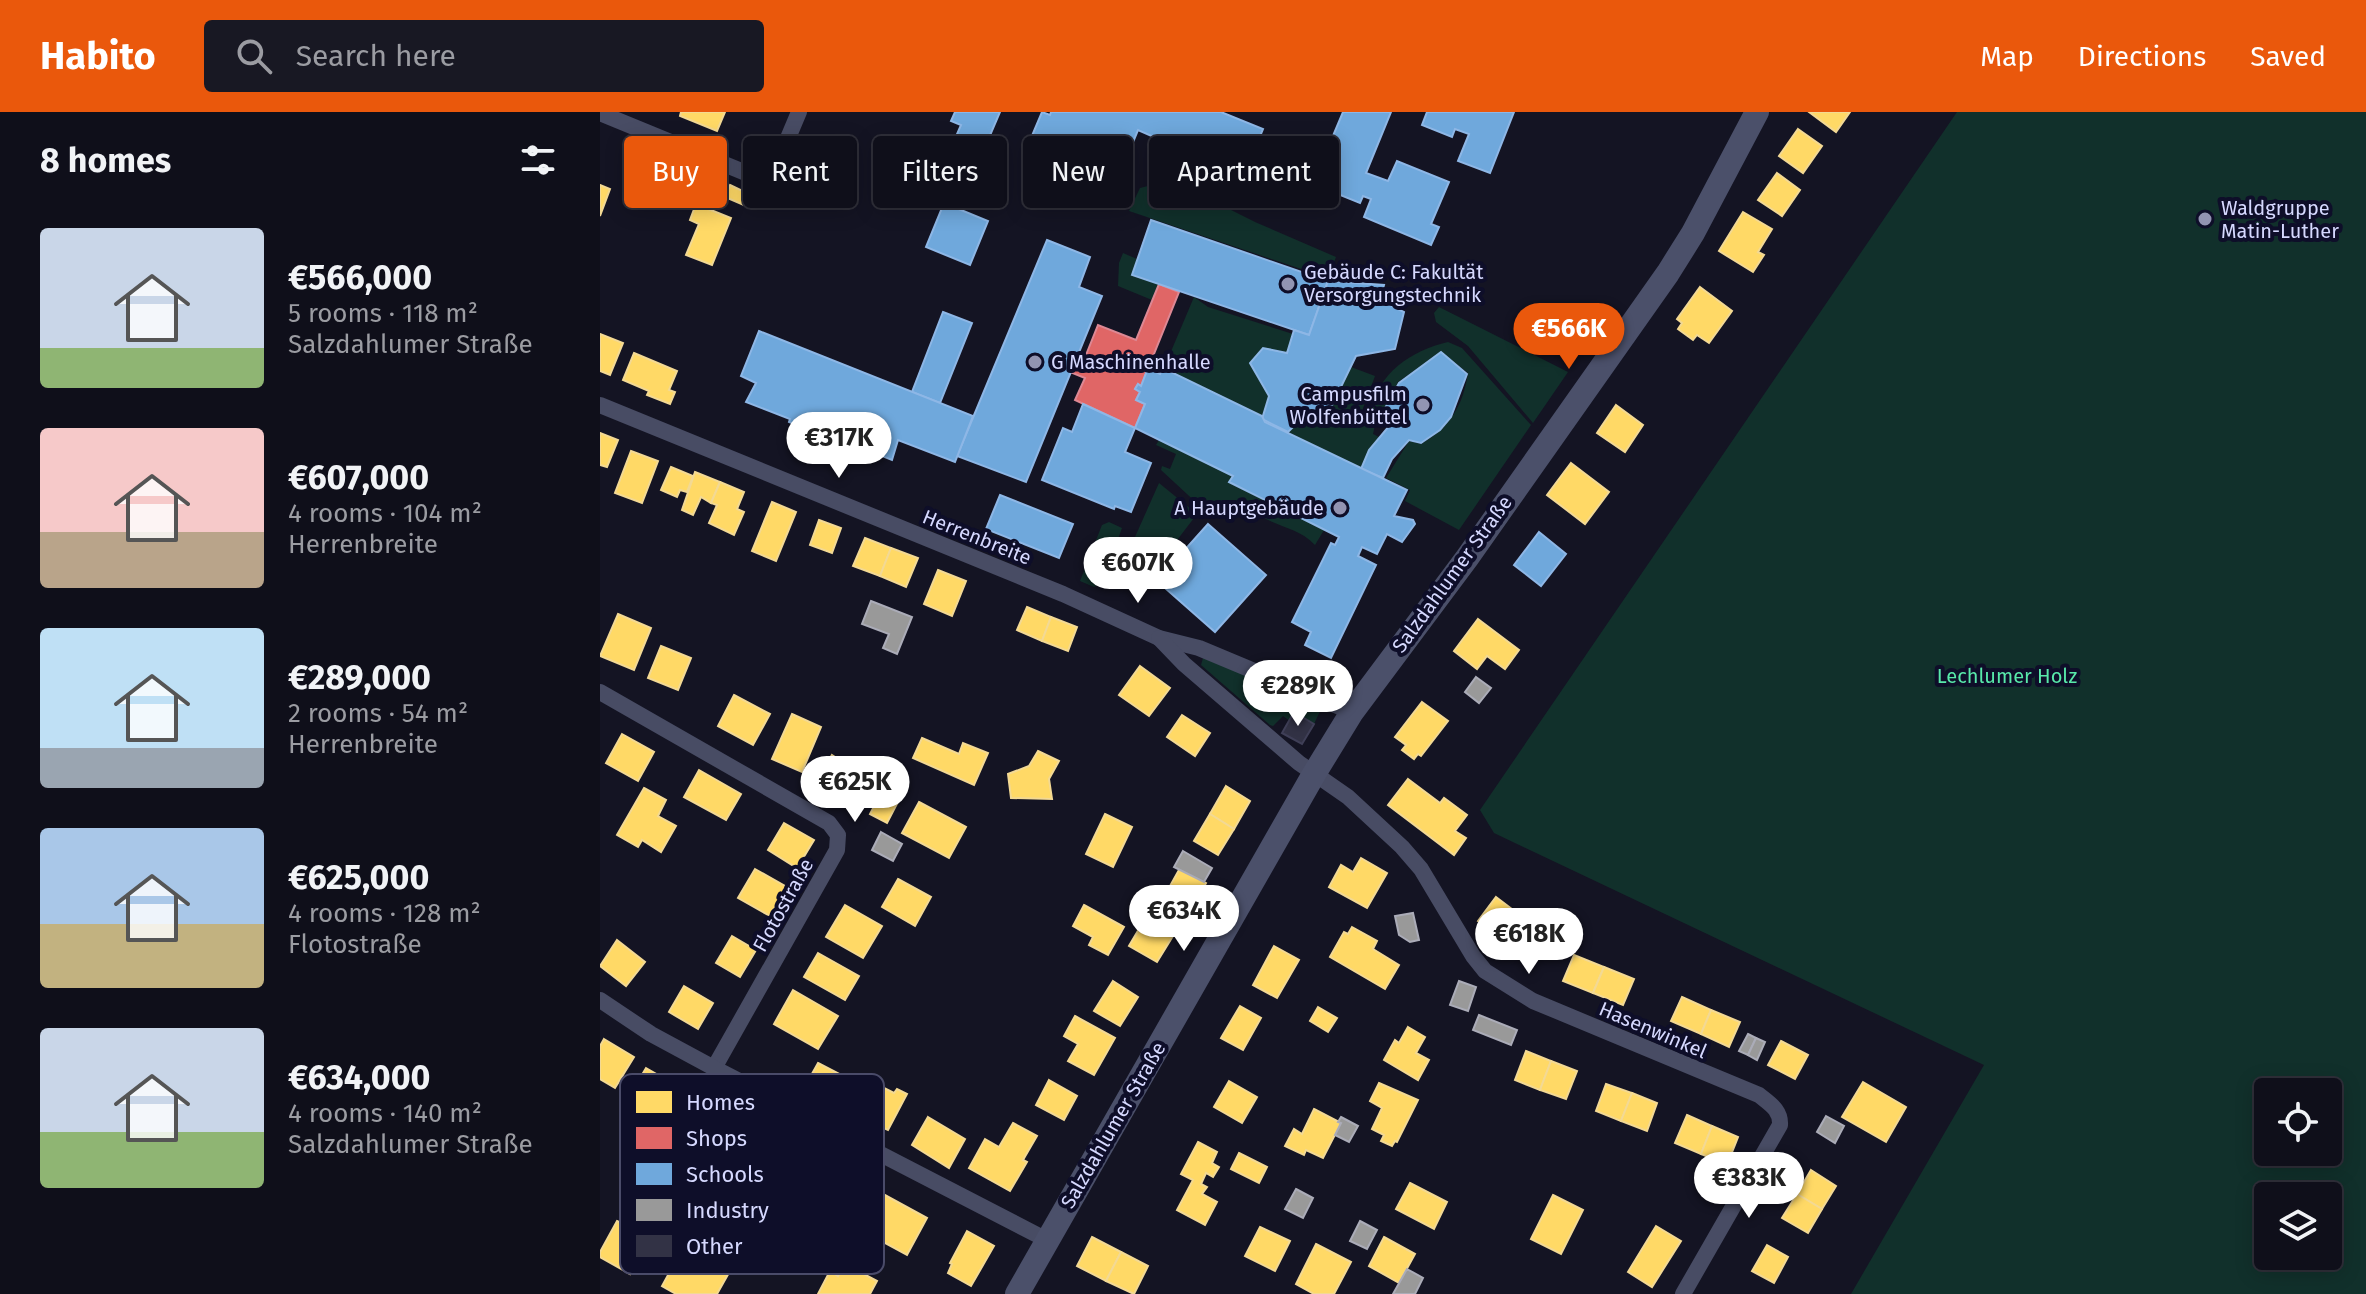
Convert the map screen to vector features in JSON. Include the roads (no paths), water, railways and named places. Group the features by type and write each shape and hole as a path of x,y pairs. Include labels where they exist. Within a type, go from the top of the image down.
{"main road":[{"name":"Salzdahlumer Straße","path":"1017,1294 1352,712 1467,558 1668,273 1693,233 1757,112"}],"street":[{"path":"600,113 746,173 765,173 780,157 799,112"},
{"name":"Herrenbreite","path":"600,405 1075,599 1159,638 1199,648 1352,712"},
{"name":"Herrenbreite","path":"1159,638 1184,664 1314,774"},
{"name":"Flotostraße","path":"600,692 829,823 838,835 837,850 714,1068"},
{"name":"Hasenwinkel","path":"1314,774 1348,797 1402,847 1421,869 1485,971 1533,1001 1759,1095 1774,1106 1780,1117 1780,1125 1683,1294"},
{"path":"600,1000 651,1034 726,1074"},
{"path":"884,1156 1047,1240"}],"place":[{"name":"Waldgruppe Matin-Luther","path":"2205,219"},
{"name":"Gebäude C: Fakultät Versorgungstechnik","path":"1288,284"},
{"name":"G Maschinenhalle","path":"1035,362"},
{"name":"Campusfilm Wolfenbüttel","path":"1423,405"},
{"name":"A Hauptgebäude","path":"1340,508"}],"park label":[{"name":"Lechlumer Holz","path":"2007,676"}]}
